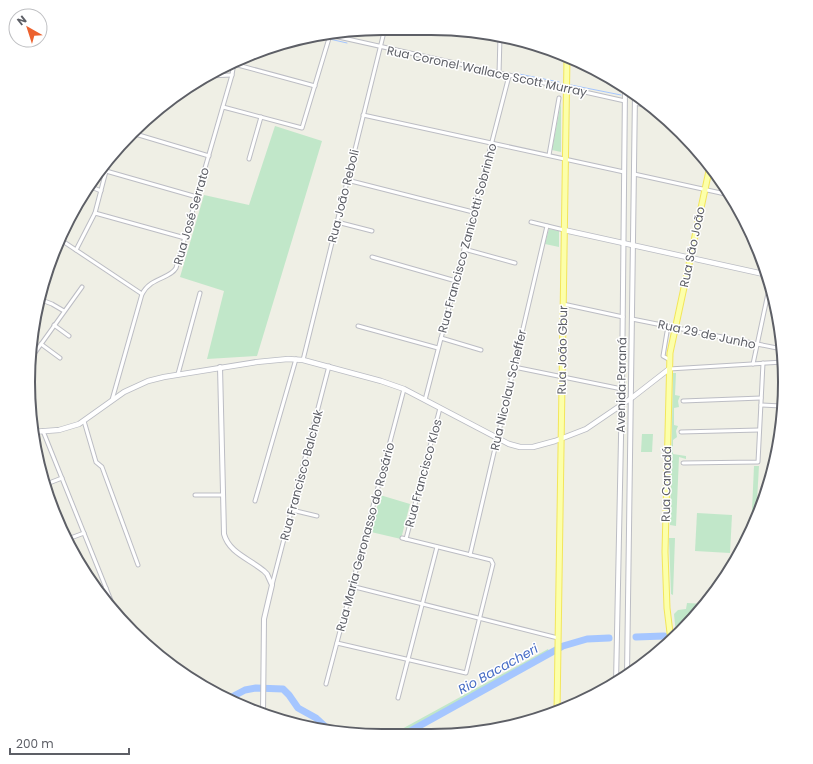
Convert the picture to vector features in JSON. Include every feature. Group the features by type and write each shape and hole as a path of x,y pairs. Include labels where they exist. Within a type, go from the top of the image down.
{"main road":[{"name":"Rua João Gbur","path":"557,706 567,62"},
{"name":"Rua São João","path":"675,328 708,174"},
{"path":"564,230 761,273"},
{"name":"Rua Canadá","path":"670,633 667,608 665,552 669,370 675,328"},
{"path":"39,431 66,428 84,421 112,400 139,384 157,378 257,362 296,359 329,366 404,389 512,445 524,447 536,446 591,426 669,370"}],"street":[{"name":"Rua João Reboli","path":"303,360 383,35"},
{"name":"Rua Coronel Wallace Scott Murray","path":"345,38 499,74 625,101"},
{"path":"223,106 302,128 329,39"},
{"path":"499,74 500,42"},
{"path":"242,64 315,86"},
{"name":"Rua José Serrato","path":"112,400 142,294 154,281 172,274 175,270 233,69"},
{"path":"220,75 232,75"},
{"name":"Rua Francisco Zanicotti Sobrinho","path":"424,400 509,76"},
{"name":"Avenida Paraná","path":"625,94 624,172 632,319 629,399 627,669"},
{"path":"549,155 559,98"},
{"name":"Avenida Paraná","path":"616,676 623,317 634,174 635,103"},
{"path":"363,115 624,172"},
{"path":"249,158 261,117"},
{"path":"139,135 209,156"},
{"path":"107,171 197,196"},
{"path":"76,250 95,213 106,173"},
{"path":"634,174 722,192"},
{"path":"347,180 474,212"},
{"path":"94,188 101,191"},
{"path":"95,213 185,238"},
{"path":"337,222 372,231"},
{"path":"531,222 564,230"},
{"name":"Rua Nicolau Scheffer","path":"470,555 547,226"},
{"path":"64,242 142,294"},
{"path":"464,248 515,263"},
{"path":"372,257 456,281"},
{"path":"37,350 82,287"},
{"path":"178,374 200,293"},
{"path":"753,364 767,297"},
{"path":"45,302 52,304 64,312"},
{"path":"563,304 623,317"},
{"name":"Rua 29 de Junho","path":"632,319 776,348"},
{"path":"54,325 69,336"},
{"path":"358,326 438,348"},
{"path":"667,332 663,356 670,360"},
{"path":"441,338 481,350"},
{"path":"664,345 672,342"},
{"path":"41,344 60,358"},
{"path":"255,501 296,359"},
{"path":"669,370 777,362"},
{"path":"683,463 758,462 763,363"},
{"name":"Rua Francisco Balchak","path":"272,585 329,366"},
{"path":"514,367 622,389"},
{"path":"220,368 224,534 228,544 236,552 264,571 272,585 265,613 263,708"},
{"name":"Rua Maria Geronasso do Rosário","path":"326,684 404,389"},
{"path":"683,401 761,398"},
{"path":"761,405 777,406"},
{"name":"Rua Francisco Klos","path":"406,539 440,408"},
{"path":"84,421 96,462 102,467 138,565"},
{"path":"681,432 759,430"},
{"path":"43,431 109,596"},
{"path":"50,483 62,478"},
{"path":"194,495 223,495"},
{"path":"292,510 317,516"},
{"path":"72,537 84,533"},
{"path":"337,642 466,673 493,564 491,560 402,538"},
{"path":"398,698 437,546"},
{"path":"352,586 479,618 558,640"}],"green space":[{"path":"561,102 561,152 552,150"},
{"path":"275,126 322,141 257,356 207,359 224,291 180,277 204,195 249,205"},
{"path":"549,229 559,231 559,247 545,244"},
{"path":"673,373 676,373 675,395 680,396 678,401 679,407 674,408 674,425 678,426 676,431 677,437 673,440 673,454 686,456 686,459 679,457 676,526 670,525"},
{"path":"642,434 653,434 652,452 641,452"},
{"path":"754,466 759,466 757,502 752,515"},
{"path":"380,495 410,504 401,539 371,532"},
{"path":"697,513 732,515 730,553 695,551"},
{"path":"669,538 675,538 673,595 671,594"},
{"path":"687,603 698,604 675,628 674,614 678,610 686,609"},
{"path":"548,649 549,651 410,729 402,729"}],"waterway":[{"path":"330,39 347,43"},
{"path":"514,73 559,82"},
{"path":"571,85 621,95"},
{"name":"Rio Bacacheri","path":"636,637 664,636"},
{"name":"Rio Bacacheri","path":"414,729 563,646 587,639 609,638"},
{"name":"Rio Bacacheri","path":"234,696 245,690 256,688 283,689 298,708 316,718 322,723"}]}
